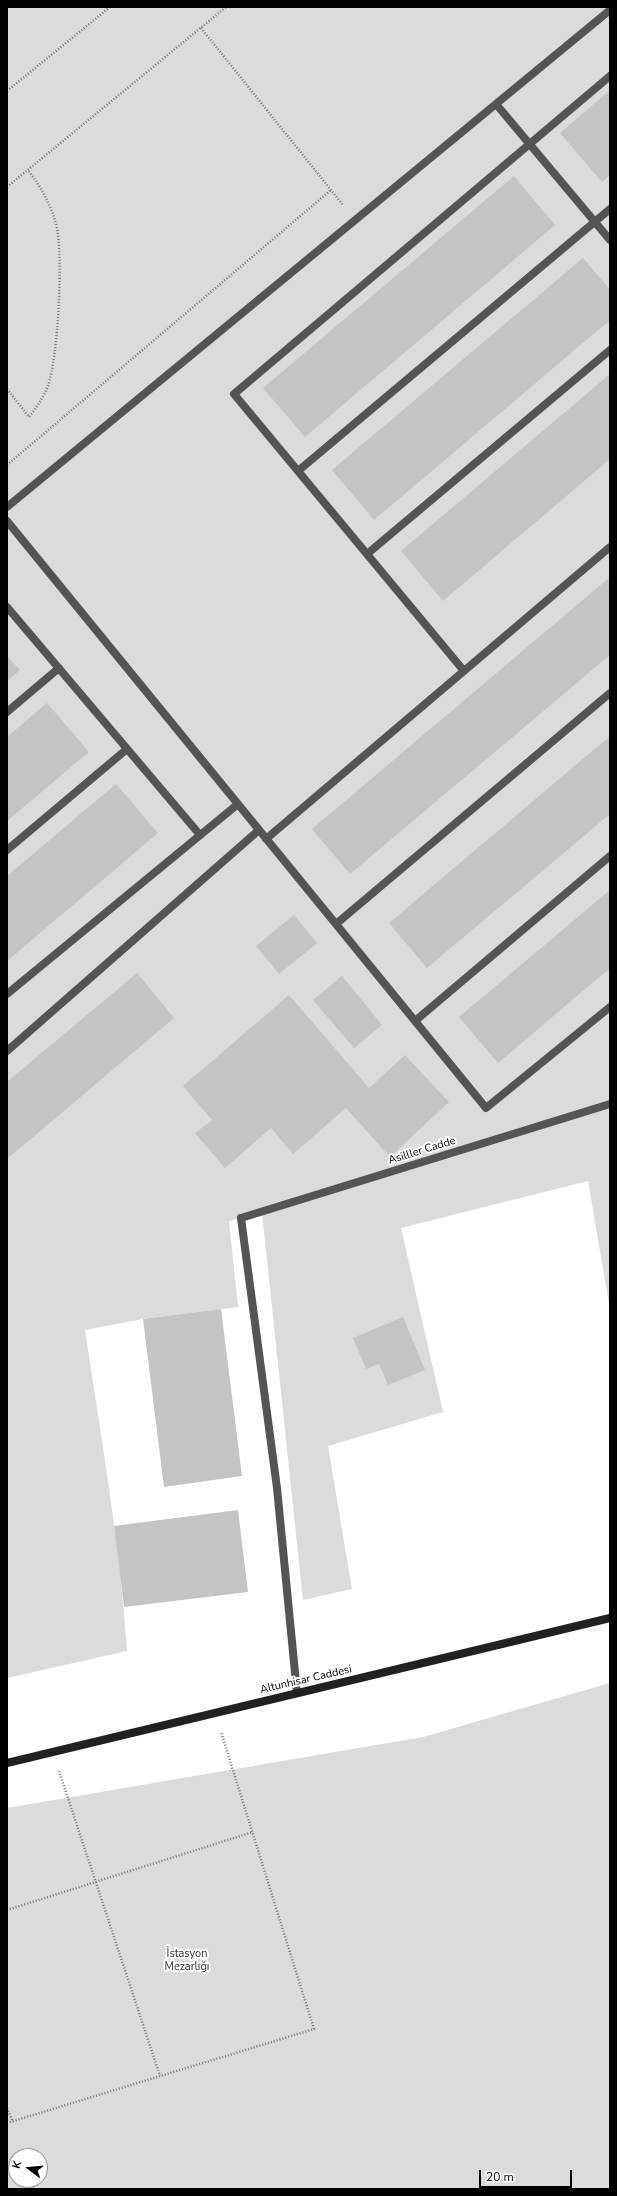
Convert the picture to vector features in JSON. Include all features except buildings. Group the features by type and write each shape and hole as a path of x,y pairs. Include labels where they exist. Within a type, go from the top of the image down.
{"street":[{"path":"7,507 610,10"},
{"path":"464,671 234,394 610,76"},
{"path":"496,104 610,240"},
{"path":"298,471 610,209"},
{"path":"367,554 610,350"},
{"path":"7,521 486,1108 610,1007"},
{"path":"266,839 610,547"},
{"path":"7,607 200,835"},
{"path":"7,712 59,668"},
{"path":"336,924 610,693"},
{"path":"7,850 127,749"},
{"path":"7,994 238,804"},
{"path":"7,1051 259,830"},
{"path":"415,1021 610,856"},
{"name":"Asilller Cadde","path":"297,1693 277,1488 241,1218 610,1104"},
{"name":"Altunhisar Caddesi","path":"7,1763 610,1618"}],"path":[{"path":"7,92 110,7"},
{"path":"7,187 226,7"},
{"path":"201,28 356,220"},
{"path":"7,390 29,417 41,402 48,385 54,354 60,259 56,225 47,198 28,170"},
{"path":"7,465 332,190"},
{"path":"7,2123 314,2029 215,1713"},
{"path":"52,1752 160,2076"},
{"path":"7,1910 252,1832"},
{"path":"7,2108 13,2122"}],"green space":[{"path":"7,7 610,7 610,1310 588,1181 401,1228 443,1412 328,1446 352,1589 303,1600 262,1213 229,1221 238,1307 143,1319 85,1330 115,1531 127,1651 7,1678"},
{"name":"İstasyon Mezarlığı","path":"610,1683 610,2189 7,2189 7,1808 423,1737"}]}
